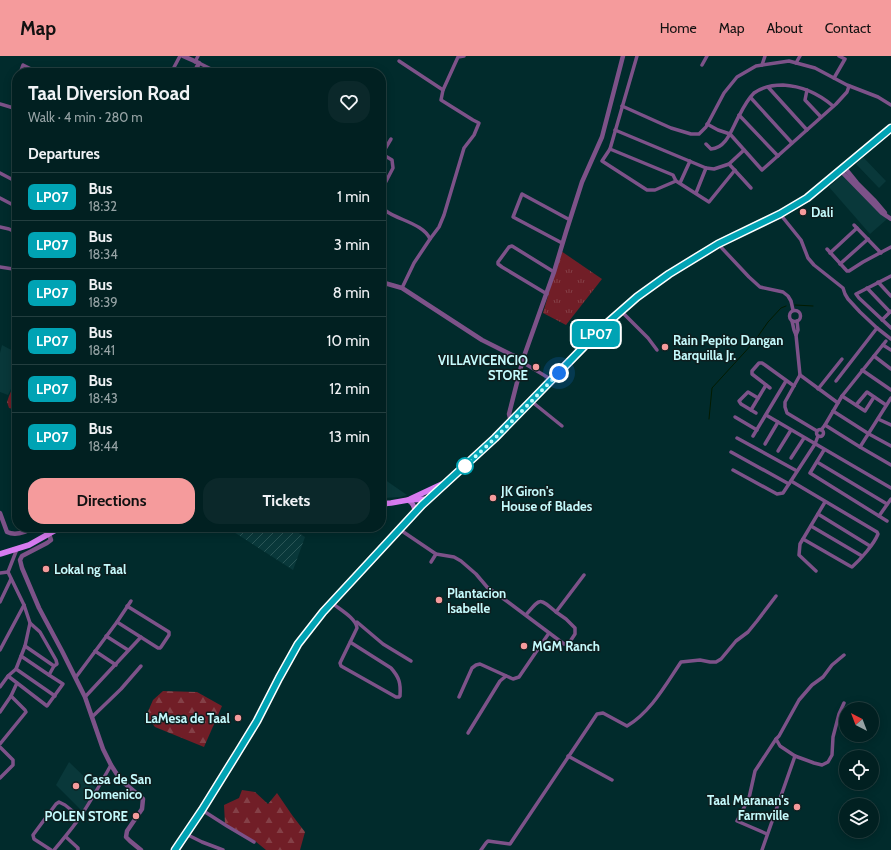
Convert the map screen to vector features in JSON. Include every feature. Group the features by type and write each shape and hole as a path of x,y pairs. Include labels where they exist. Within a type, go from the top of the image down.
{"main road":[{"path":"175,850 202,810 257,721 298,644 311,626 415,512 512,422 589,341 621,310 661,279 718,244 780,214 807,198 891,128"},
{"path":"386,504 403,502 449,480"},
{"path":"408,500 428,499"},
{"path":"408,500 414,505 415,512"},
{"path":"0,554 29,545 52,532"}],"street":[{"path":"174,68 180,56"},
{"path":"183,56 209,68"},
{"path":"195,68 198,56"},
{"path":"402,288 414,263 439,227 464,148 474,135 479,123 441,100 443,90 458,57 464,56"},
{"path":"512,422 509,414 523,360 554,272 582,182 602,137 623,56"},
{"path":"637,56 610,149 602,161 647,190 655,190 678,182 690,161"},
{"path":"702,65 707,56"},
{"path":"762,65 765,56"},
{"path":"796,63 800,56"},
{"path":"834,78 845,59 839,56"},
{"path":"399,61 443,90"},
{"path":"622,106 671,128 692,134 699,134 706,127 724,93 737,76 756,66 789,61 815,68 850,86 878,97 891,105"},
{"path":"22,68 23,65 29,68"},
{"path":"706,144 710,149 719,147 730,134 739,115 755,93 772,85 792,86 807,90 833,106"},
{"path":"707,124 730,134 762,170 833,106 847,92 850,86"},
{"path":"768,87 807,130"},
{"path":"807,90 805,100 820,117"},
{"path":"751,98 792,143"},
{"path":"0,104 12,108"},
{"path":"739,115 778,156"},
{"path":"615,130 706,168 714,169 729,164 744,150"},
{"path":"386,147 391,139"},
{"path":"610,149 673,175 678,182 709,202 736,170"},
{"path":"386,156 392,160 393,168 386,181"},
{"path":"729,164 751,188"},
{"path":"696,194 706,168"},
{"path":"842,169 882,213 889,218"},
{"path":"0,173 12,179"},
{"path":"562,243 513,217 522,194 570,220"},
{"path":"0,198 12,204"},
{"path":"386,211 421,229 428,234 430,239"},
{"path":"780,214 802,240 808,258 814,265 843,288 848,299 877,328 891,339"},
{"path":"854,225 881,253"},
{"path":"0,226 12,230"},
{"path":"830,253 857,228"},
{"path":"840,264 868,239"},
{"path":"718,244 760,287 783,292 788,296 793,310"},
{"path":"546,294 502,267 498,264 498,262 509,246 512,246 554,272"},
{"path":"827,249 840,264 849,270 891,247"},
{"path":"0,267 12,269"},
{"path":"890,277 856,294 891,328"},
{"path":"878,282 891,296"},
{"path":"386,283 402,288 482,340 523,360 552,380"},
{"path":"867,288 891,311 882,320"},
{"path":"621,310 648,338 657,350"},
{"path":"793,310 790,312 789,316 792,320 796,335 800,375 785,402 785,408 787,412 823,431 823,435 818,436"},
{"path":"793,310 797,310 800,314 800,318 797,320 798,330 796,335"},
{"path":"792,320 797,320"},
{"path":"836,381 877,328"},
{"path":"733,470 777,494 783,493 815,444 818,436 816,433 825,425 842,396 886,341"},
{"path":"883,345 891,350"},
{"path":"874,356 891,369"},
{"path":"818,389 842,359"},
{"path":"770,388 752,373 759,363 762,363 794,386"},
{"path":"862,370 891,390"},
{"path":"800,375 838,403"},
{"path":"753,436 786,381"},
{"path":"751,410 766,385"},
{"path":"756,413 741,404 739,401 748,392 758,398"},
{"path":"856,405 867,392 886,405"},
{"path":"842,396 865,411 874,397"},
{"path":"860,447 891,398"},
{"path":"531,401 562,426"},
{"path":"833,411 891,446"},
{"path":"766,415 891,488"},
{"path":"735,418 757,430"},
{"path":"878,419 891,424"},
{"path":"765,444 778,422"},
{"path":"825,425 891,465"},
{"path":"778,451 791,430"},
{"path":"737,438 797,471"},
{"path":"791,458 804,438"},
{"path":"824,450 810,473 887,521"},
{"path":"731,452 790,482 877,532 878,534 854,566 850,566 803,539"},
{"path":"817,462 887,504"},
{"path":"879,516 891,499"},
{"path":"816,571 799,555 800,544 825,502"},
{"path":"0,513 7,532 13,535 24,532"},
{"path":"818,514 870,546"},
{"path":"811,526 862,556"},
{"path":"399,530 436,554 454,556 476,574 487,587 564,644 569,643 575,634 575,628 566,619 545,603 540,601 536,602 526,615"},
{"path":"49,534 51,540 47,544 22,556 20,560 22,568 39,608 85,697 103,749 111,765 122,781 144,799 142,809 127,831 126,837 141,850"},
{"path":"17,549 8,572 24,605 30,623 40,632 56,660 57,664 54,666 49,676"},
{"path":"431,562 436,554"},
{"path":"0,573 8,572"},
{"path":"556,612 584,575"},
{"path":"0,602 11,580"},
{"path":"481,850 488,842 510,844 597,714 603,713 627,726 635,722 654,701 681,662 700,660 716,662 721,659 736,640 748,632 776,596"},
{"path":"76,678 117,622 130,601"},
{"path":"332,603 384,644 411,661"},
{"path":"0,650 24,605"},
{"path":"117,622 160,648 162,647 169,635 169,632 127,606"},
{"path":"350,642 391,668 396,673 400,684 399,697 396,697 341,666 340,663 350,642 357,628 355,620"},
{"path":"0,687 8,676 16,669 25,646 30,623"},
{"path":"460,697 472,668 476,665 480,664 513,679 519,677 549,633"},
{"path":"106,636 128,650"},
{"path":"85,697 141,637"},
{"path":"25,646 54,666"},
{"path":"95,651 116,665"},
{"path":"768,834 737,821 749,798 755,771 779,736 799,700 812,685 823,677 832,665 844,655"},
{"path":"8,676 47,706 63,684 21,656"},
{"path":"92,717 141,666"},
{"path":"16,669 54,696"},
{"path":"468,733 500,680 506,676"},
{"path":"0,712 11,696 17,683"},
{"path":"0,778 13,765 13,760 0,746 26,712 11,696"},
{"path":"776,739 780,746 795,756 822,765 828,762 832,755 834,737 839,718"},
{"path":"568,756 612,780"},
{"path":"762,850 795,756"},
{"path":"80,817 59,802 33,835 34,838 53,850 66,837 80,817 89,804 111,765"},
{"path":"202,810 254,842"},
{"path":"186,834 223,850"},
{"path":"66,837 78,848 78,850"}],"shaded area":[{"path":"863,157 886,181 879,188 856,164"},
{"path":"842,175 887,219 870,234 829,187"},
{"path":"2,345 12,350 12,387 8,395 0,392 0,353"},
{"path":"386,480 407,495 386,498"},
{"path":"234,532 297,532 305,537 293,570"},
{"name":"Casa de San Domenico","path":"69,762 96,788 82,811 56,785"}],"green space":[{"path":"561,251 602,279 566,325 543,313"},
{"path":"12,389 12,409 9,408 7,402"},
{"path":"163,691 197,692 222,706 204,747 155,727 146,716 153,700"},
{"path":"242,790 255,792 268,804 277,793 305,832 300,850 266,850 255,841 225,824 224,805 239,798"}],"waterway":[{"path":"795,305 813,306"},
{"path":"709,419 712,388 754,342 768,322 781,308 786,306"}],"bus line":[{"name":"LP07","path":"175,850 202,810 257,721 298,644 323,612 422,505 512,422 604,326 637,297 661,279 718,244 780,214 807,198 891,128"}],"place":[{"name":"Dali","path":"803,212"},
{"name":"Rain Pepito Dangan Barquilla Jr.","path":"665,347"},
{"name":"VILLAVICENCIO STORE","path":"536,367"},
{"name":"JK Giron's House of Blades","path":"493,498"},
{"name":"Lokal ng Taal","path":"46,569"},
{"name":"Plantacion Isabelle","path":"439,600"},
{"name":"MGM Ranch","path":"524,646"},
{"name":"LaMesa de Taal","path":"238,718"},
{"name":"Casa de San Domenico","path":"76,786"},
{"name":"Taal Maranan's Farmville","path":"797,807"},
{"name":"POLEN STORE","path":"136,816"}],"route":[{"path":"465,466 462,468 502,432 559,373"}]}
